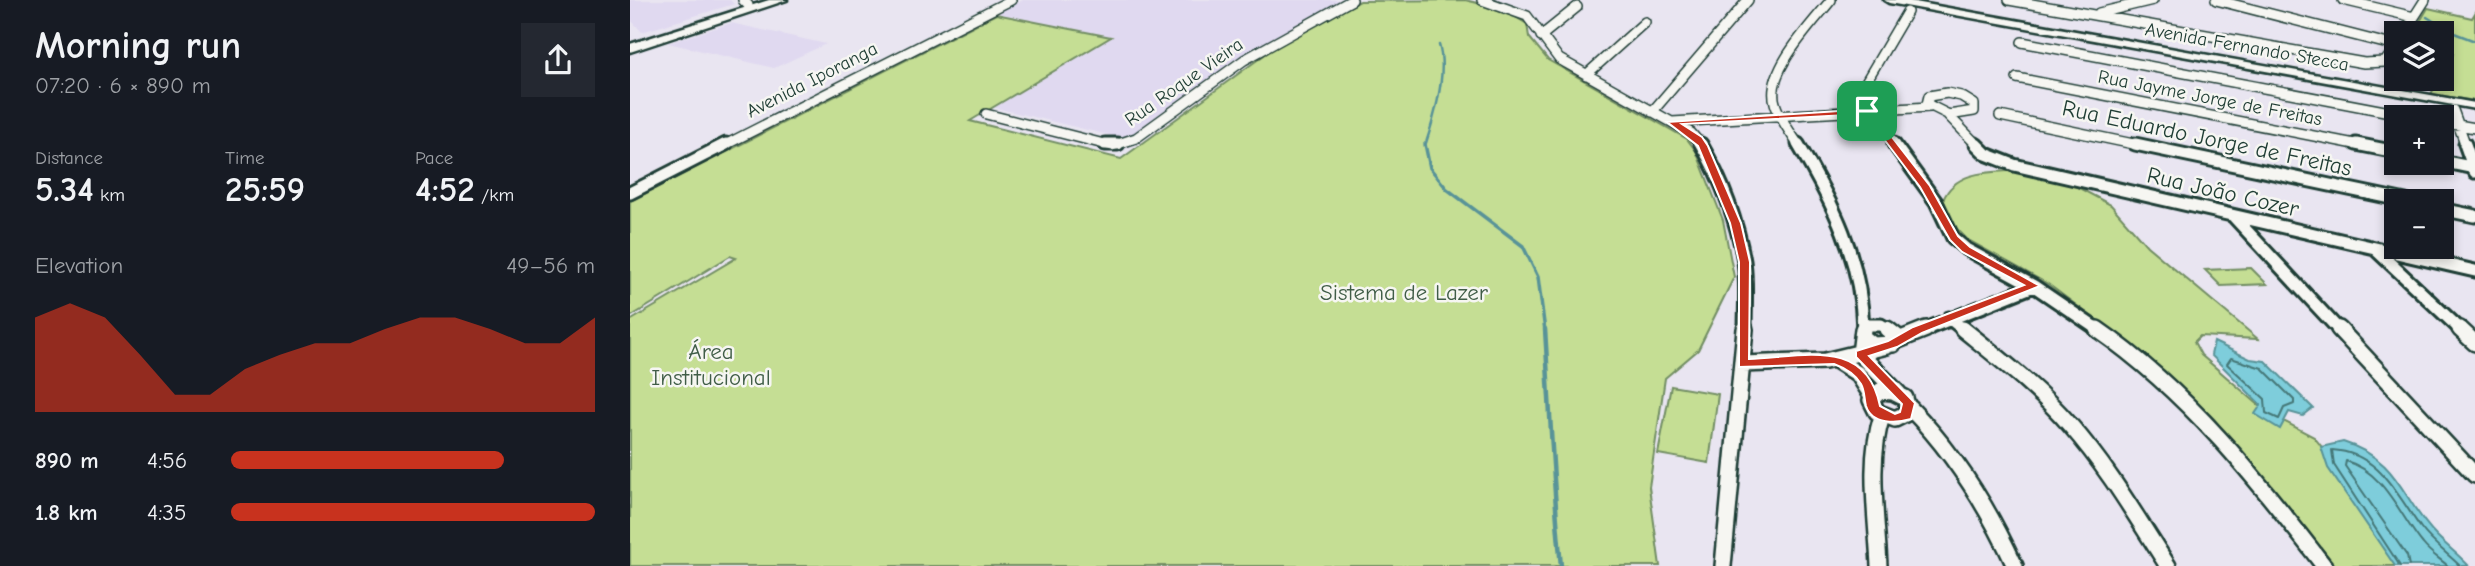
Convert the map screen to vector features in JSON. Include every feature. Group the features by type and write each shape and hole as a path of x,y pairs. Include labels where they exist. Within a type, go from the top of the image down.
{"main road":[{"path":"630,42 746,2 764,0"},
{"path":"630,48 781,0"}],"street":[{"name":"Avenida Iporanga","path":"630,193 1011,0"},
{"name":"Rua Roque Vieira","path":"986,114 1112,146 1127,143 1244,60 1352,0"},
{"path":"1482,0 1500,2 1531,19 1564,18"},
{"path":"1652,112 1748,0"},
{"path":"1831,0 1774,81 1774,102 1838,215 1861,283 1864,311 1860,354"},
{"name":"Avenida Fernando Stecca","path":"1889,0 2475,106"},
{"path":"2009,0 2377,64 2384,62"},
{"path":"2091,14 2153,0"},
{"path":"2216,0 2384,43"},
{"path":"2343,0 2416,14"},
{"path":"2370,0 2416,14"},
{"path":"2412,21 2425,0"},
{"path":"1541,36 1577,7"},
{"path":"1906,12 1861,98 1867,111 1925,186 1953,237 1966,249 2034,286 2110,338 2198,415 2273,499 2324,566"},
{"path":"1531,19 1548,50 1586,75 1698,139 1735,223 1745,262 1743,364 1723,566"},
{"path":"1586,75 1645,22"},
{"path":"2022,42 2384,111"},
{"name":"Rua Jayme Jorge de Freitas","path":"2017,78 2384,150"},
{"path":"1672,122 1930,107 1948,115 1969,114 1974,111 1974,104 1952,94 1929,96 1927,101 1930,107"},
{"path":"2454,113 2474,169"},
{"path":"1969,114 1970,137"},
{"name":"Rua João Cozer","path":"1948,115 1986,153 2014,165 2475,271"},
{"name":"Rua Eduardo Jorge de Freitas","path":"2000,116 2384,196"},
{"path":"2454,124 2475,128"},
{"path":"2454,164 2474,169"},
{"path":"2454,212 2475,216"},
{"path":"2234,216 2475,475"},
{"path":"2374,248 2475,343"},
{"path":"1743,364 1836,359 1860,354 2034,286"},
{"path":"1864,311 1884,326 1891,343"},
{"path":"1949,318 2040,395 2070,425 2108,474 2168,566"},
{"path":"1863,333 1884,326 1917,330"},
{"path":"1863,333 1873,345 1891,343"},
{"path":"1860,354 1956,457 1978,490 2015,566"},
{"path":"1836,359 1852,366 1863,377 1872,396 1871,404 1882,416 1901,418 1910,408"},
{"path":"1872,396 1887,391 1900,395"},
{"path":"1879,566 1875,453 1876,435 1882,416"}],"shaded area":[{"path":"630,0 730,0 734,4 642,32 630,19"},
{"path":"1023,0 1341,0 1235,60 1125,139 992,107 1110,37 996,14"},
{"path":"731,23 826,44 774,68 668,43"}],"green space":[{"name":"Sistema de Lazer","path":"1465,0 1502,9 1527,24 1529,37 1548,60 1687,139 1696,151 1723,220 1734,277 1698,350 1665,378 1649,487 1660,566 630,566 630,321 736,258 730,256 630,317 630,201 996,14 1111,37 970,121 1121,159 1278,45 1360,1"},
{"path":"2428,8 2472,18 2475,13 2475,101 2431,94 2433,91 2454,91 2454,21 2420,21"},
{"path":"2009,171 2068,182 2111,205 2147,246 2258,339 2200,336 2194,342 2201,355 2268,413 2314,437 2415,566 2336,566 2214,419 2163,370 2048,284 1968,240 1955,227 1943,200 1948,191 1954,184 1971,176"},
{"path":"2251,268 2267,284 2221,286 2205,270"},
{"path":"1671,386 1718,394 1709,463 1658,454"}],"water":[{"path":"2214,342 2250,359 2265,361 2313,408 2303,416 2289,412 2280,429 2255,414 2261,405 2211,355"},
{"path":"2343,442 2377,459 2389,470 2425,522 2469,566 2395,566 2328,468 2321,447"}],"waterway":[{"path":"2427,17 2449,31 2475,41"},
{"path":"1425,145 1441,82 1439,45"},
{"path":"1425,145 1430,168 1447,189 1523,246 1538,277 1545,331"},
{"path":"1545,329 1561,566"}],"route":[{"path":"1867,111 1936,202 1953,237 1966,249 2034,286 1917,330 1892,344 1860,354 1909,403 1906,416 1895,419 1882,416 1873,409 1872,396 1863,377 1852,366 1836,359 1743,364 1745,262 1735,223 1703,146 1698,139 1672,122 1867,111"}],"park label":[{"name":"Área Institucional","path":"711,364"}]}
